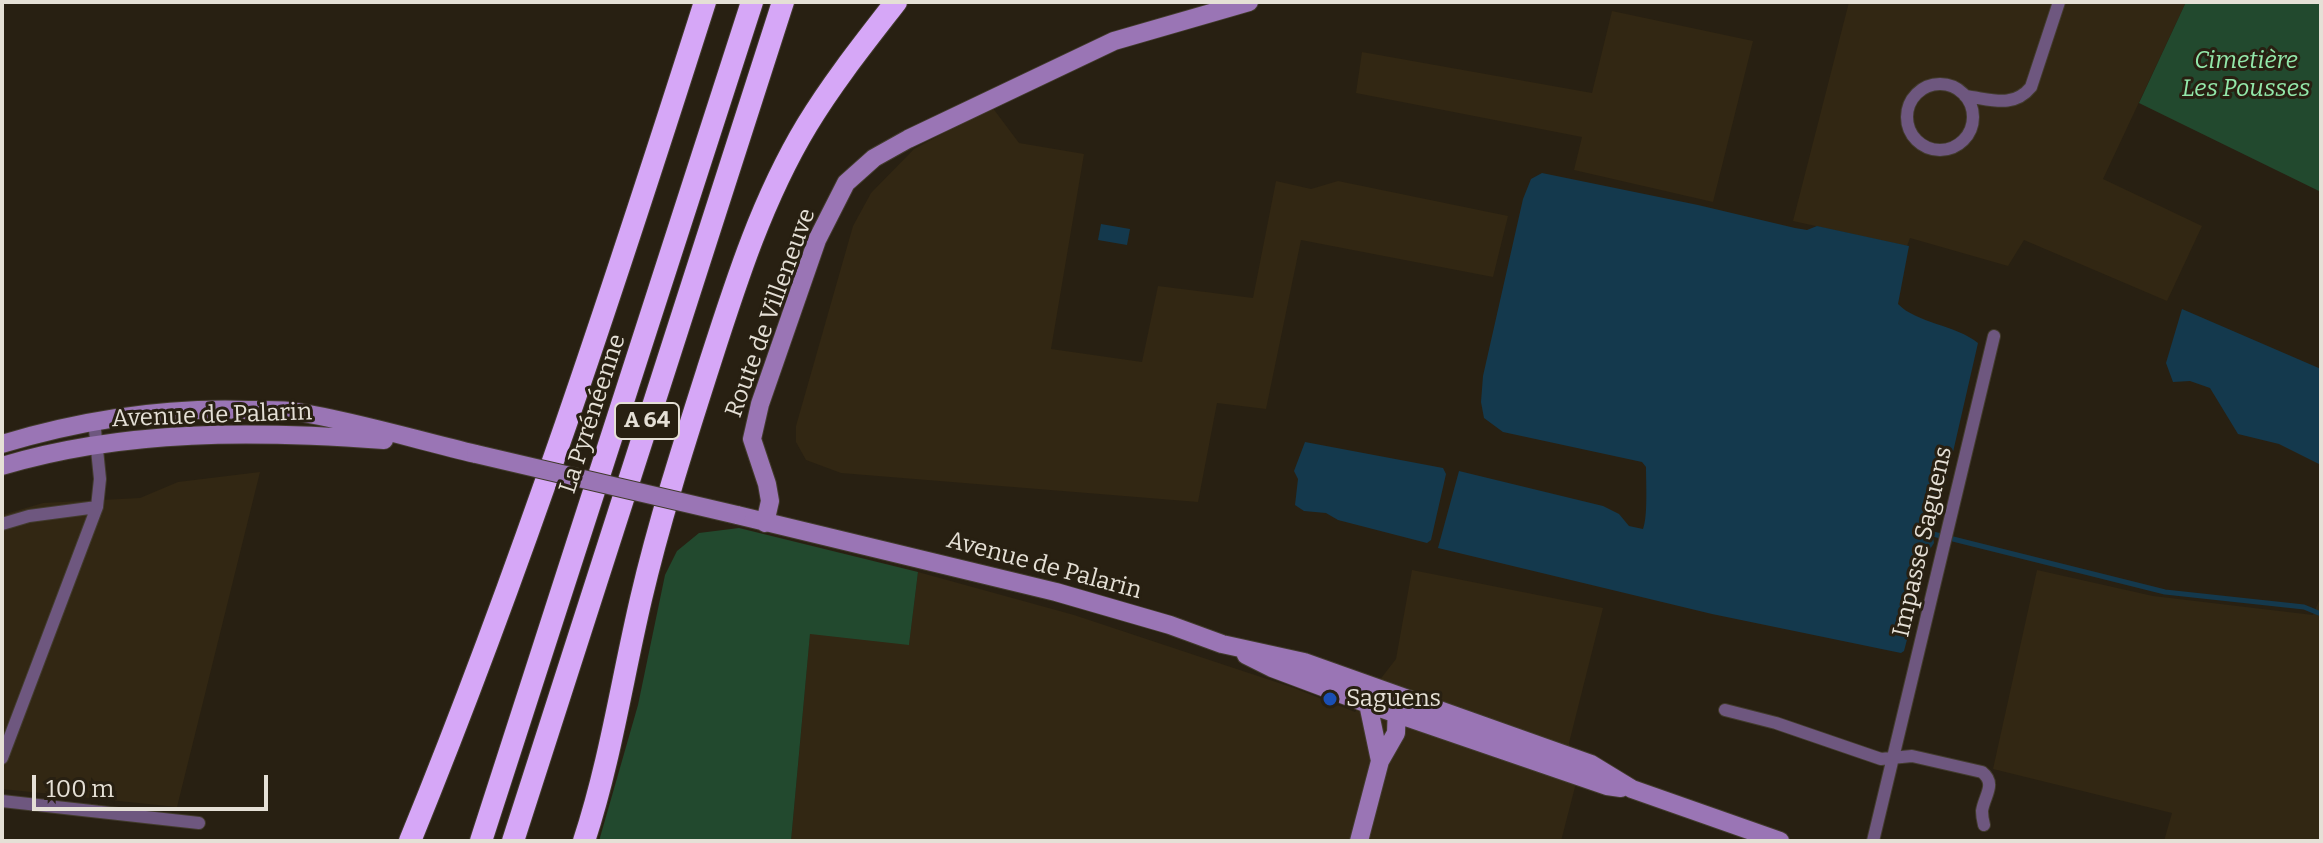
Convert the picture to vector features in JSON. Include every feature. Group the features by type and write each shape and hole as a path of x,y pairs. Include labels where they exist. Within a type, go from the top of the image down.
{"highway":[{"path":"410,841 505,592 705,2"},
{"name":"La Pyrénéenne","path":"481,841 752,2"},
{"name":"A 64","path":"513,841 783,2"},
{"path":"584,841 608,756 640,600 668,497 730,298 777,182 807,125 896,2"}],"main road":[{"name":"Route de Villeneuve","path":"765,523 770,501 752,439 760,404 817,240 846,183 874,158 1114,41 1249,2"},
{"name":"Avenue de Palarin","path":"2,444 94,420 218,409 295,411 1056,592 1170,625 1368,704 1400,711"},
{"name":"Avenue de Palarin","path":"2,466 97,445 208,436 303,434 426,443"},
{"name":"Avenue de Palarin","path":"1222,644 1304,662 1400,711 1607,786 1632,789 1780,841"},
{"path":"1368,704 1375,725 1380,761"},
{"path":"1375,725 1400,711"},
{"path":"1359,841 1380,761 1400,711"}],"street":[{"path":"1965,96 1972,108 1973,119 1964,140 1944,150 1933,150 1922,146 1913,137 1906,115 1914,97 1922,89 1945,85 1965,96 2010,102 2023,97 2031,87 2059,2"},
{"name":"Impasse Saguens","path":"1873,841 1994,336"},
{"path":"2,758 97,507 100,479 94,420"},
{"path":"2,524 29,516 97,507"},
{"path":"1725,710 1776,723 1881,759 1912,756 1982,772 1988,777 1990,786 1982,811 1984,825"},
{"path":"2,801 199,823"}],"shaded area":[{"path":"1849,2 2186,2 2103,179 2202,226 2167,301 2024,240 2008,266 1910,238 1907,246 1793,221"},
{"path":"1612,11 1753,41 1713,202 1574,170 1582,137 1356,93 1362,52 1592,93"},
{"path":"992,107 1019,143 1084,154 1051,349 1142,362 1158,286 1253,298 1276,181 1311,189 1338,181 1508,216 1493,277 1301,240 1266,409 1217,403 1198,502 841,473 806,460 796,442 796,426 853,226 871,193 914,149"},
{"path":"260,472 177,807 2,789 2,515 43,503 140,498 178,482"},
{"path":"1412,570 1603,608 1569,743 1575,787 1561,841 791,841 810,633 909,644 918,572 1074,615 1294,688 1355,712 1396,659"},
{"path":"2037,570 2153,596 2313,615 2321,596 2321,841 2164,841 2172,813 1993,769"}],"green space":[{"name":"Cimetière Les Pousses","path":"2186,2 2321,2 2321,192 2139,103"},
{"path":"739,528 918,572 909,645 810,634 791,841 599,841 638,705 665,575 677,551 699,533"}],"water":[{"path":"1542,173 1795,228 1807,230 1817,226 1909,246 1898,304 1915,316 1959,332 1978,343 1945,487 1932,529 1934,543 1925,557 1925,571 1904,651 1901,653 1712,614 1438,548 1459,471 1603,506 1619,514 1629,526 1643,529 1645,524 1646,467 1642,462 1503,432 1484,418 1481,402 1483,376 1523,199 1531,179"},
{"path":"1101,224 1130,229 1127,245 1098,240"},
{"path":"2182,309 2321,369 2321,465 2279,444 2238,434 2210,388 2190,381 2173,382 2166,363"},
{"path":"1305,442 1443,468 1446,474 1431,540 1427,543 1338,520 1326,513 1304,511 1295,505 1298,479 1294,471"}],"waterway":[{"path":"1933,534 2165,592 2304,607 2321,614"}],"place":[{"name":"Saguens","path":"1330,699"}]}
